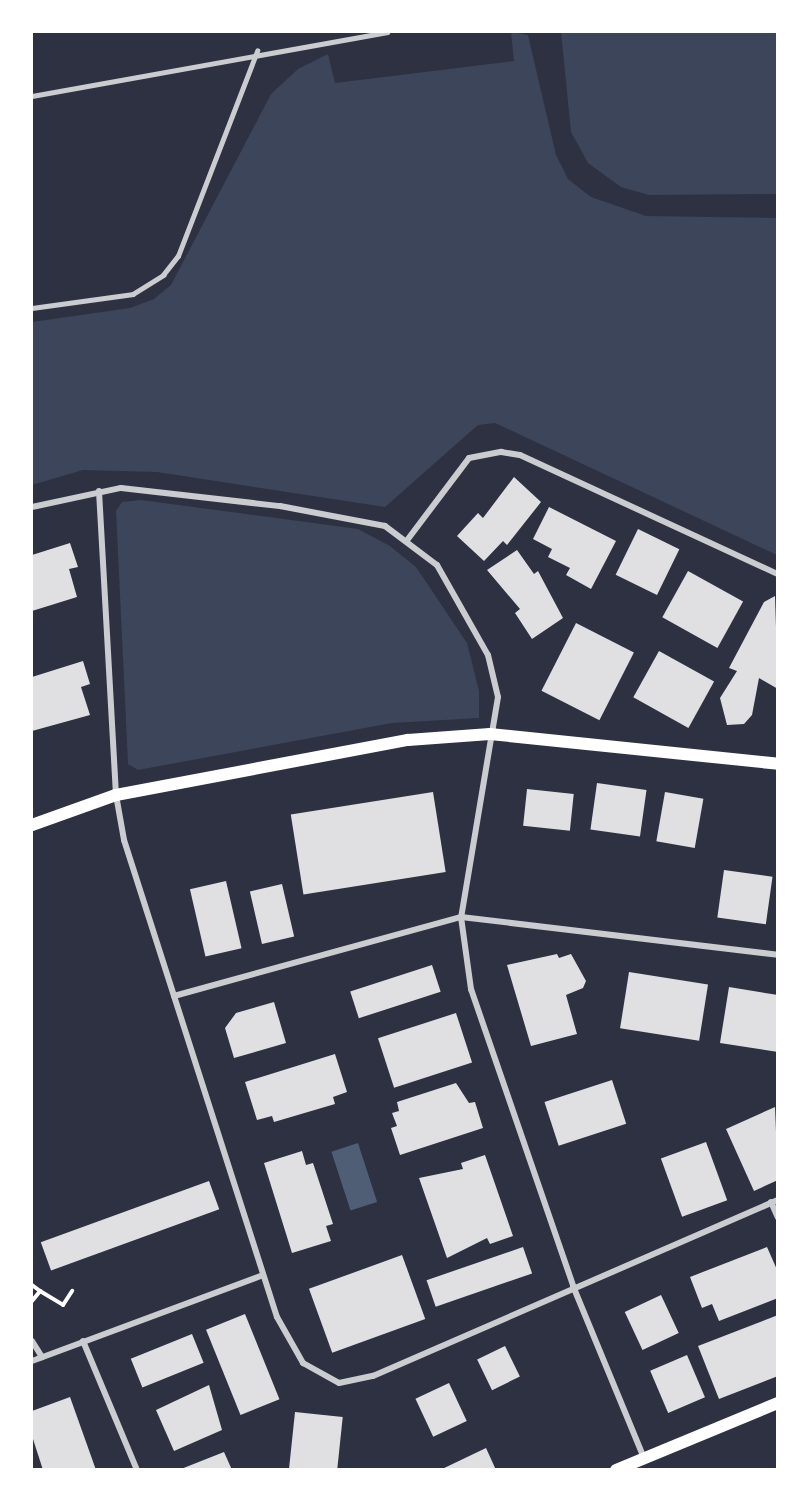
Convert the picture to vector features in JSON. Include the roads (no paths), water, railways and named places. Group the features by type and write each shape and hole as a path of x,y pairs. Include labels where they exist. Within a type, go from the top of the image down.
{"main road":[{"path":"32,825 116,795 348,749 490,734 777,764"},
{"path":"616,1470 777,1403"}],"street":[{"path":"408,539 469,458 501,452 520,455 777,574"},
{"path":"32,507 99,491 165,490 361,519 408,539 437,565 488,655 498,698 490,734 461,917 471,989 573,1286 644,1459"},
{"path":"99,491 116,795 124,840 263,1275 292,1348 320,1377 339,1383 373,1376 573,1286 774,1201 777,1218"},
{"path":"174,996 461,917 777,955"},
{"path":"32,1361 263,1275"},
{"path":"32,1341 42,1357"},
{"path":"83,1341 137,1470"}],"lane":[{"path":"32,96 113,84 257,51 387,32"},
{"path":"32,308 133,294 163,274 178,256 257,51"}]}
